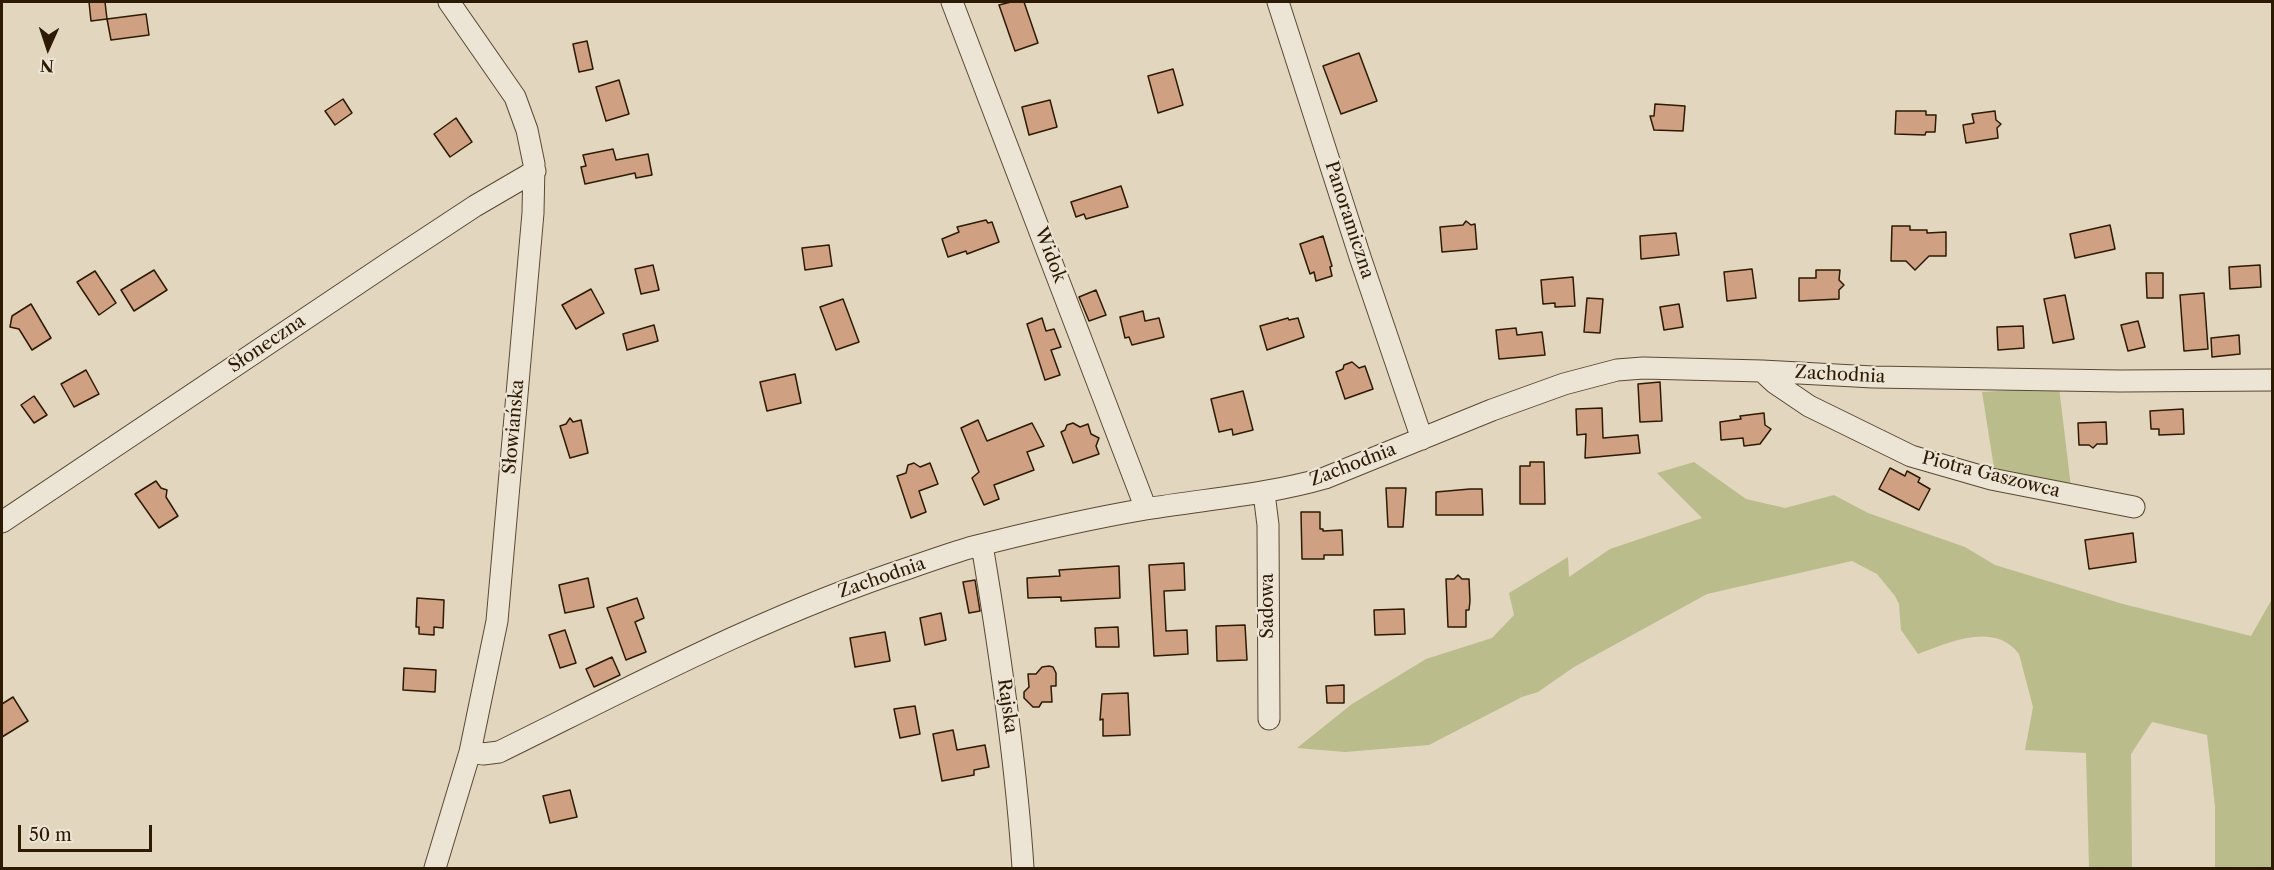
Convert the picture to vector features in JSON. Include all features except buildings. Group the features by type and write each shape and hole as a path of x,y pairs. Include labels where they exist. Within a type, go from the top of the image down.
{"street":[{"name":"Słowiańska","path":"435,868 470,752 497,621 534,213 535,171 526,130 515,97 449,2"},
{"name":"Widok","path":"952,2 1146,509"},
{"name":"Panoramiczna","path":"1278,2 1361,260 1422,439"},
{"name":"Słoneczna","path":"2,522 399,256 475,206 535,171"},
{"name":"Zachodnia","path":"470,752 483,754 499,752 704,652 853,586 982,545 1076,522 1146,509 1264,493 1325,478 1564,384 1617,370 1643,368 1873,377 2120,381 2272,380"},
{"name":"Piotra Gaszowca","path":"1761,371 1809,406 1911,456 1991,479 2134,507"},
{"name":"Sadowa","path":"1264,493 1268,525 1269,719"},
{"name":"Rajska","path":"982,545 997,632 1017,787 1023,868"}],"green space":[{"path":"2059,387 2071,487 1995,474 1982,392"},
{"path":"1694,462 1746,499 1785,508 1834,495 1868,513 1965,547 1995,565 2123,604 2251,636 2272,599 2272,868 2215,868 2215,806 2207,735 2152,722 2131,754 2132,868 2089,868 2086,753 2025,750 2033,707 2019,654 2009,644 1984,637 1957,640 1918,654 1901,630 1899,604 1895,596 1877,574 1852,561 1707,594 1574,667 1538,692 1522,697 1429,745 1345,752 1297,748 1352,704 1426,659 1492,638 1514,615 1509,593 1568,557 1569,577 1610,549 1702,518 1657,473"}]}
